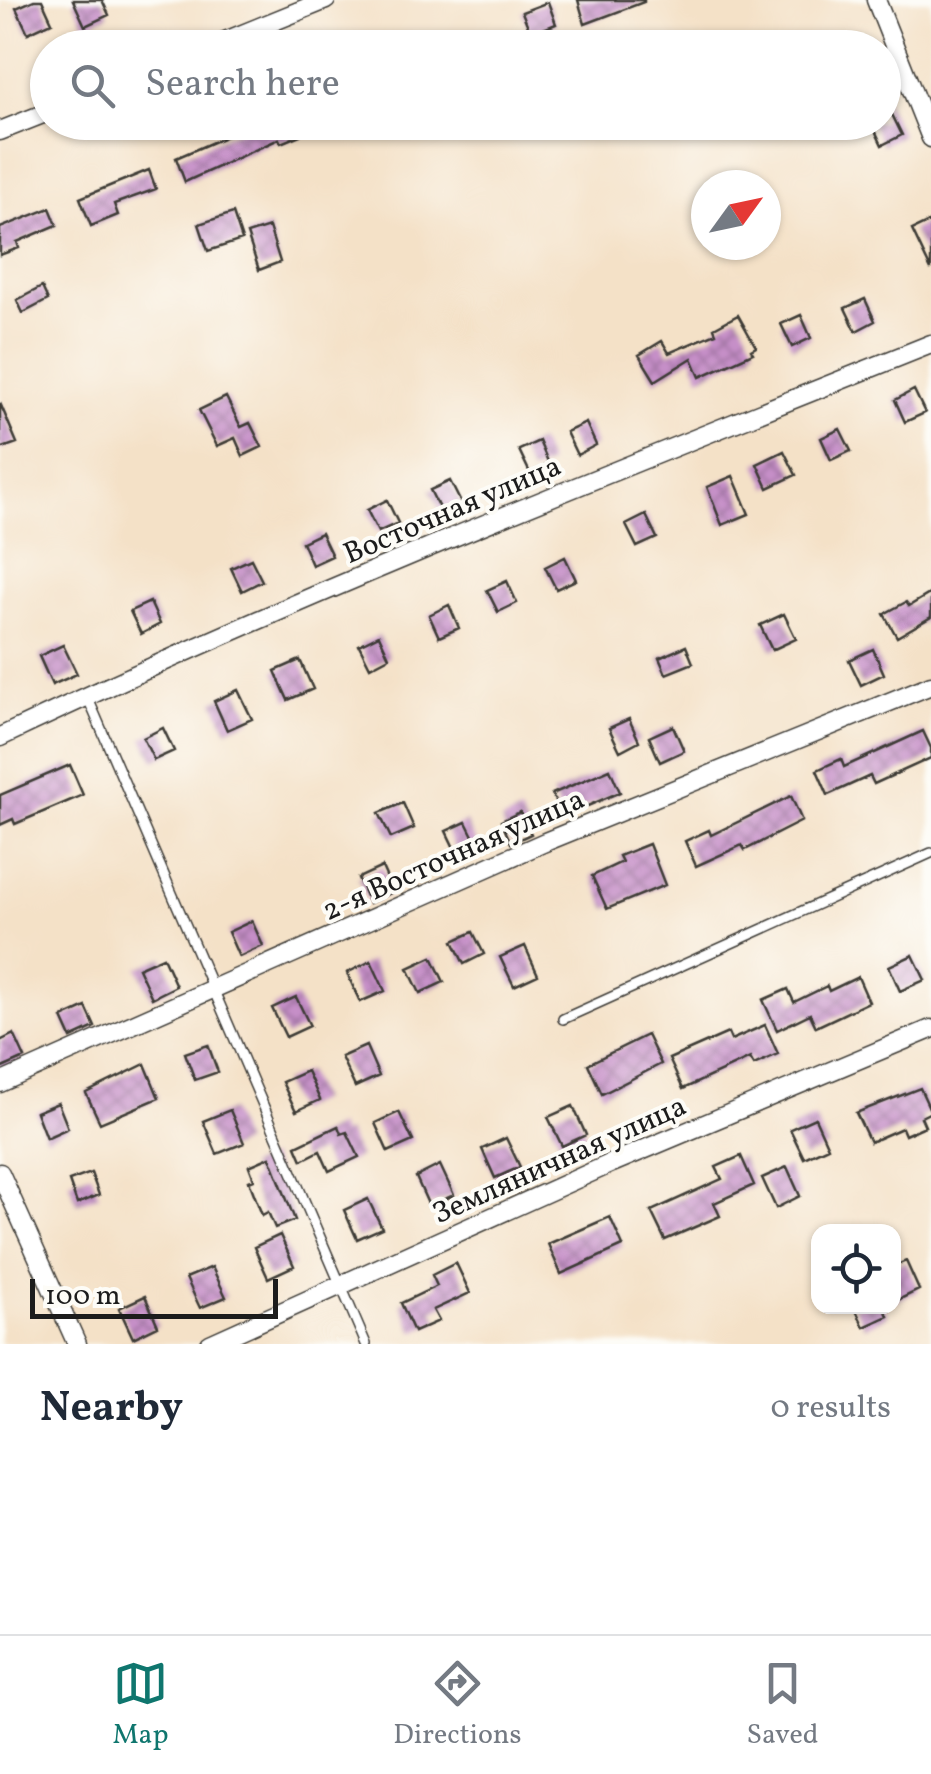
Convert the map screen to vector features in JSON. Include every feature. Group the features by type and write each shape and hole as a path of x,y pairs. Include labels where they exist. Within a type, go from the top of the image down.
{"street":[{"path":"252,30 326,0"},
{"path":"876,0 888,30"},
{"path":"901,63 931,138"},
{"path":"0,131 30,119"},
{"name":"Восточная улица","path":"0,737 517,511 931,344"},
{"name":"2-я Восточная улица","path":"0,1084 544,842 931,684"},
{"name":"Земляничная улица","path":"210,1344 612,1163 931,1029"},
{"path":"0,1173 77,1344"}],"lane":[{"path":"87,696 366,1344"},
{"path":"563,1019 931,853"}],"building":[{"path":"42,0 52,22 28,33 16,8"},
{"path":"73,0 102,0 109,15 85,26"},
{"path":"578,0 644,0 644,2 585,24"},
{"path":"548,2 556,24 529,30 522,12"},
{"path":"218,140 277,140 185,182 176,158"},
{"path":"149,170 156,189 114,204 118,215 91,226 80,198"},
{"path":"50,208 57,225 17,242 19,248 0,255 0,228"},
{"path":"233,213 242,240 208,251 199,224"},
{"path":"931,221 931,270 912,230"},
{"path":"269,227 280,262 259,270 247,234"},
{"path":"42,287 48,300 23,313 17,300"},
{"path":"865,299 875,321 856,331 845,308"},
{"path":"738,315 756,347 751,350 753,353 700,377 692,358 655,381 639,355 662,341 669,353 716,333 714,328"},
{"path":"801,315 811,338 792,347 781,324"},
{"path":"914,390 925,413 905,422 895,400"},
{"path":"226,397 241,427 250,423 262,447 243,456 235,438 217,446 199,410"},
{"path":"0,403 17,443 0,449"},
{"path":"586,423 596,445 577,455 566,432"},
{"path":"840,429 851,451 831,460 821,438"},
{"path":"539,441 549,464 530,473 519,450"},
{"path":"784,451 796,475 768,488 757,464"},
{"path":"733,476 749,514 722,525 707,487"},
{"path":"450,481 461,503 441,512 430,490"},
{"path":"387,500 398,523 378,532 367,510"},
{"path":"646,515 657,538 637,547 626,525"},
{"path":"321,533 332,556 312,565 302,542"},
{"path":"565,557 576,580 556,589 545,567"},
{"path":"251,559 262,581 242,591 231,568"},
{"path":"507,581 517,603 498,612 487,590"},
{"path":"931,593 931,617 897,637 884,614"},
{"path":"150,602 160,624 141,634 130,611"},
{"path":"449,605 459,628 439,637 429,615"},
{"path":"784,614 796,639 772,650 760,625"},
{"path":"379,635 389,657 370,667 359,645"},
{"path":"63,645 77,674 52,685 39,656"},
{"path":"686,646 693,663 666,674 659,658"},
{"path":"873,649 884,674 861,685 849,660"},
{"path":"300,660 313,689 288,700 275,671"},
{"path":"238,690 252,719 227,730 214,701"},
{"path":"629,719 639,741 620,751 609,728"},
{"path":"673,726 684,751 660,762 649,737"},
{"path":"163,728 174,751 154,760 143,738"},
{"path":"923,731 931,758 874,784 870,776 828,795 817,770 841,759 844,767"},
{"path":"70,765 83,795 15,824 13,819 0,825 0,795"},
{"path":"610,769 620,792 562,817 552,794"},
{"path":"791,796 802,821 745,850 742,845 696,866 685,841 709,830 711,835"},
{"path":"403,803 414,828 391,838 379,813"},
{"path":"520,812 531,834 511,843 501,821"},
{"path":"466,822 477,844 457,854 446,831"},
{"path":"649,844 665,885 607,909 592,876 622,862 619,856"},
{"path":"382,867 393,892 369,903 358,878"},
{"path":"252,921 263,946 239,957 228,932"},
{"path":"473,932 484,954 464,964 453,941"},
{"path":"525,946 538,975 514,986 500,957"},
{"path":"913,955 925,980 900,991 889,966"},
{"path":"163,957 176,986 152,998 138,968"},
{"path":"432,957 444,982 420,993 408,968"},
{"path":"371,961 385,991 360,1002 347,973"},
{"path":"858,977 869,1002 816,1027 810,1014 777,1030 763,1000 788,989 794,1002"},
{"path":"296,997 310,1026 286,1037 272,1008"},
{"path":"86,1007 95,1027 71,1038 62,1018"},
{"path":"765,1025 778,1054 754,1065 750,1058 683,1089 669,1059 728,1033 731,1040"},
{"path":"14,1034 25,1058 0,1069 0,1041"},
{"path":"647,1035 661,1064 602,1094 588,1064"},
{"path":"208,1045 218,1072 195,1080 185,1053"},
{"path":"366,1046 379,1076 355,1087 341,1057"},
{"path":"145,1064 159,1098 100,1123 86,1093"},
{"path":"307,1071 320,1100 296,1111 282,1082"},
{"path":"920,1088 931,1112 921,1117 925,1126 905,1135 902,1128 870,1142 856,1113"},
{"path":"58,1103 68,1128 46,1138 36,1112"},
{"path":"573,1106 586,1135 562,1146 548,1117"},
{"path":"230,1110 244,1143 217,1154 203,1121"},
{"path":"399,1112 413,1141 388,1152 375,1123"},
{"path":"815,1118 828,1147 804,1158 790,1129"},
{"path":"338,1126 341,1134 347,1132 359,1157 329,1171 320,1151 302,1160 296,1146"},
{"path":"506,1138 520,1167 495,1178 482,1149"},
{"path":"741,1156 754,1185 714,1203 720,1216 665,1240 651,1211 722,1179 716,1167"},
{"path":"270,1157 295,1220 275,1228 268,1212 262,1215 249,1181 254,1179 249,1166"},
{"path":"440,1165 454,1195 429,1206 416,1177"},
{"path":"787,1167 800,1196 776,1208 762,1178"},
{"path":"91,1173 99,1195 77,1204 69,1181"},
{"path":"368,1199 382,1228 357,1239 344,1210"},
{"path":"610,1217 623,1246 561,1274 548,1244"},
{"path":"280,1235 294,1266 268,1278 254,1247"},
{"path":"906,1261 919,1290 901,1299 901,1263"},
{"path":"456,1263 470,1293 433,1310 439,1321 414,1332 401,1303 437,1286 432,1275"},
{"path":"212,1267 226,1297 200,1308 186,1278"},
{"path":"145,1296 158,1326 133,1338 119,1308"},
{"path":"858,1314 887,1314 888,1316 864,1327"}]}
